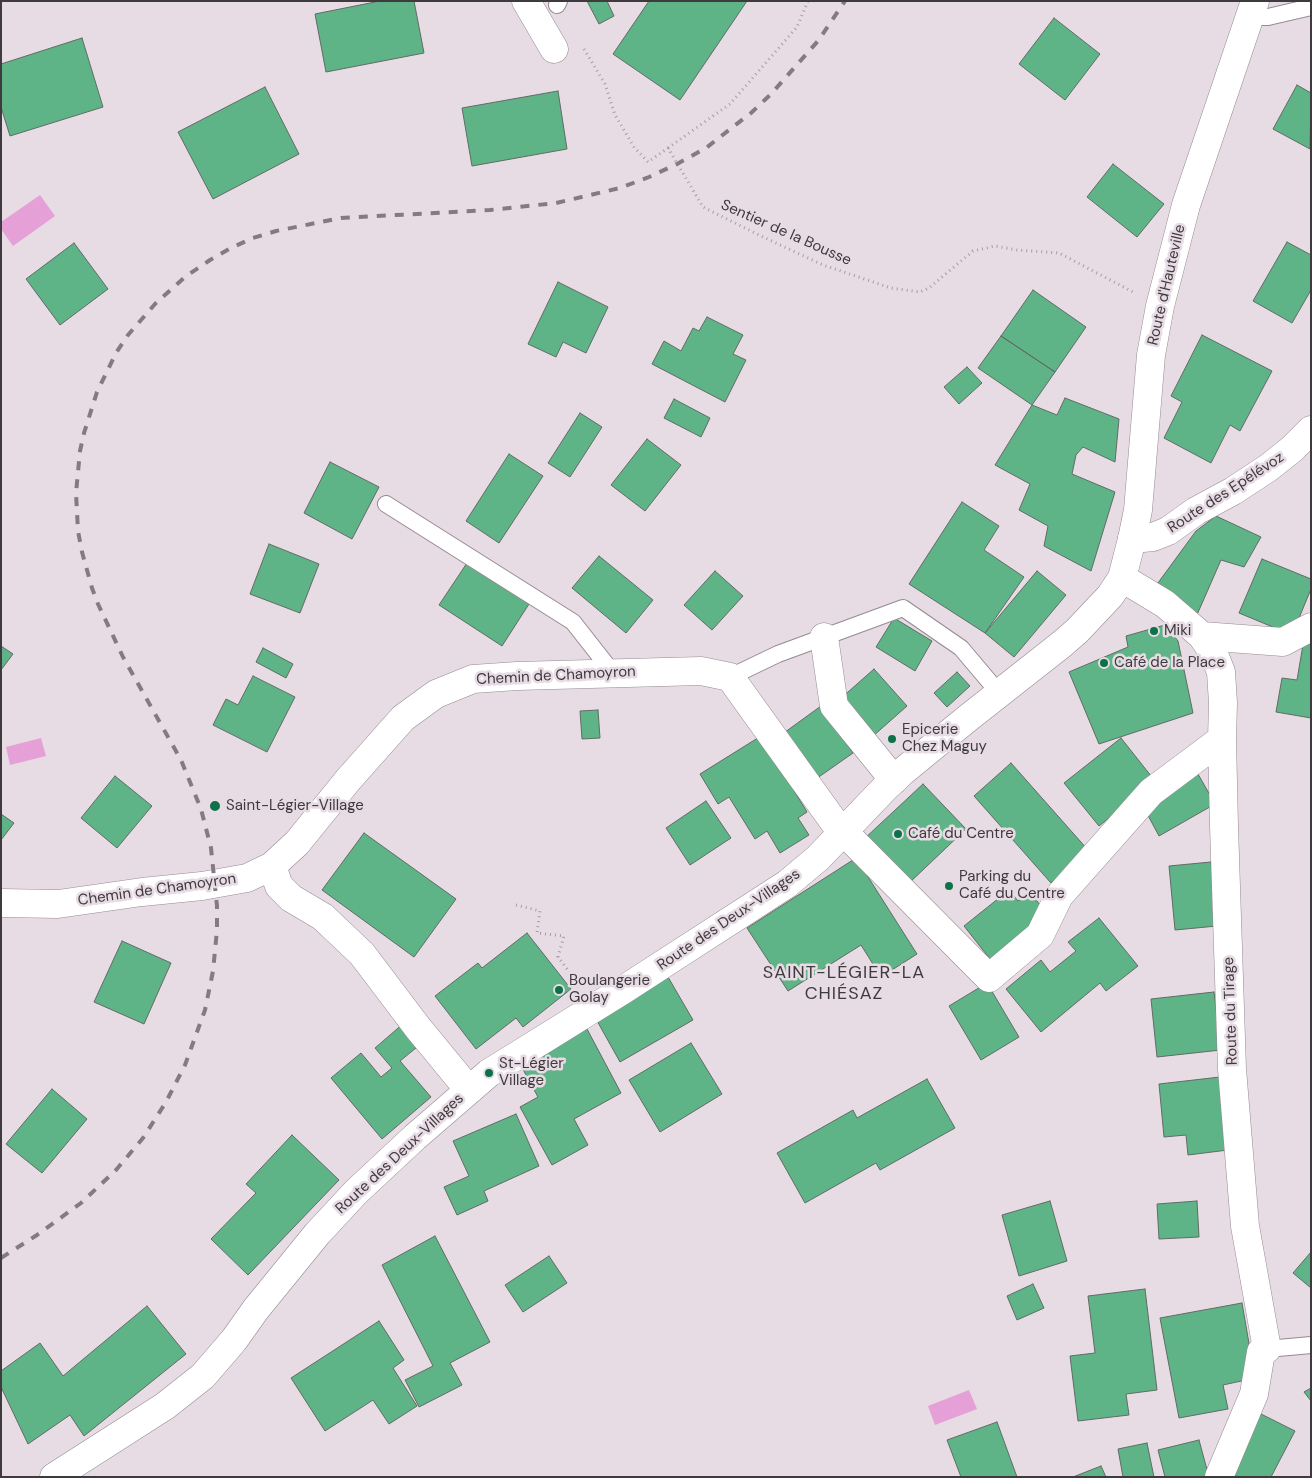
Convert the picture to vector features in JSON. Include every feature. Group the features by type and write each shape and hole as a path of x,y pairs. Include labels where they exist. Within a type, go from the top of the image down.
{"street":[{"path":"526,1 554,48"},
{"name":"Route d'Hauteville","path":"1122,578 1138,510 1151,355 1160,306 1186,205 1252,9"},
{"name":"Route des Epélévoz","path":"1132,540 1153,537 1168,531 1196,511 1233,492 1292,449 1311,430"},
{"name":"Route du Tirage","path":"1122,578 1165,604 1202,636 1213,652 1220,672 1224,703 1222,739 1224,836 1232,1069 1245,1226 1266,1349"},
{"name":"Route des Deux-Villages","path":"54,1477 165,1406 203,1376 317,1234 380,1169 489,1073 623,990 787,884 818,858 894,780 1077,631 1110,596 1122,578"},
{"path":"1202,636 1283,642 1311,627"},
{"path":"824,637 834,706 894,780"},
{"name":"Chemin de Chamoyron","path":"1,903 58,904 202,886 247,878 272,866 297,843 348,780 403,718 436,694 473,679 701,671 730,677"},
{"path":"730,677 827,814 989,978 1040,935 1059,896 1151,792 1222,739"},
{"path":"272,866 279,886 291,898 323,917 362,954 418,1028 469,1090"},
{"path":"1219,1477 1254,1394 1261,1352 1266,1349"}],"lane":[{"path":"1252,9 1268,17 1311,7"},
{"path":"386,504 573,622 613,673"},
{"path":"730,677 778,654 903,608 960,648 999,693"},
{"path":"1266,1349 1311,1346"}],"path":[{"path":"581,44 605,84 615,115 634,147 648,162 730,104 797,27 808,1"},
{"name":"Sentier de la Bousse","path":"668,148 703,207 823,265 892,288 920,292 929,288 973,252 995,246 1017,250 1059,253 1160,306"},
{"path":"516,905 540,911 536,933 564,936 558,957 576,981 582,984"}],"shaded area":[{"path":"40,195 55,216 13,246 1,229 1,222"},
{"path":"41,738 46,756 10,765 6,747"},
{"path":"969,1390 977,1409 935,1425 928,1406"}],"building":[{"path":"380,1 414,1 424,53 326,72 315,14"},
{"path":"587,1 607,1 614,16 599,24"},
{"path":"649,1 747,1 680,100 613,54"},
{"path":"1054,18 1100,54 1065,100 1019,64"},
{"path":"82,38 103,107 10,136 1,107 1,64"},
{"path":"1297,85 1311,93 1310,149 1273,129"},
{"path":"265,87 299,154 213,199 178,132"},
{"path":"558,91 567,149 472,166 462,108"},
{"path":"1113,164 1164,204 1137,237 1087,197"},
{"path":"1287,242 1311,255 1311,290 1292,323 1253,301"},
{"path":"74,243 108,289 60,325 26,279"},
{"path":"558,282 608,307 586,353 563,342 556,357 528,344"},
{"path":"1033,290 1086,327 1055,372 1001,336"},
{"path":"707,317 743,335 733,354 746,360 725,402 652,364 664,341 681,351 693,328 699,331"},
{"path":"1202,335 1272,371 1240,431 1230,425 1211,463 1164,438 1182,402 1171,396"},
{"path":"1001,336 1055,372 1032,405 978,368"},
{"path":"967,367 982,383 959,404 944,387"},
{"path":"1065,398 1119,419 1115,462 1083,447 1076,455 1072,474 1115,492 1091,571 1044,546 1048,526 1019,510 1030,484 995,465 1032,405 1057,415"},
{"path":"674,399 710,418 701,437 664,418"},
{"path":"580,413 602,427 570,477 548,463"},
{"path":"647,439 681,465 645,511 611,485"},
{"path":"509,454 543,476 499,543 466,521"},
{"path":"330,462 379,487 352,539 304,513"},
{"path":"962,502 999,526 984,550 1024,577 985,633 909,584"},
{"path":"1216,516 1261,537 1244,567 1221,560 1196,617 1155,587 1196,531"},
{"path":"269,544 319,564 300,613 250,594"},
{"path":"599,556 653,600 626,633 572,588"},
{"path":"1262,559 1311,579 1311,589 1292,635 1239,613"},
{"path":"467,563 529,604 502,646 439,605"},
{"path":"715,571 743,596 712,630 684,605"},
{"path":"1037,571 1066,595 1014,657 985,633"},
{"path":"894,618 932,641 915,671 876,647"},
{"path":"1165,625 1178,641 1193,713 1099,744 1069,672 1128,647 1126,636"},
{"path":"1305,633 1311,634 1311,718 1276,712 1282,678 1297,680"},
{"path":"1,646 13,654 1,670"},
{"path":"263,648 293,664 286,678 256,662"},
{"path":"874,669 907,706 872,737 839,700"},
{"path":"957,672 970,686 947,707 934,693"},
{"path":"253,676 295,697 267,752 213,725 226,699 238,705"},
{"path":"821,706 853,753 813,781 781,735"},
{"path":"598,710 600,738 582,739 580,711"},
{"path":"761,736 807,812 798,818 809,835 780,853 767,831 755,839 729,797 718,804 700,774"},
{"path":"1121,738 1155,781 1099,826 1064,783"},
{"path":"1011,763 1088,850 1051,883 974,796"},
{"path":"1198,774 1215,804 1159,836 1143,806"},
{"path":"115,776 152,806 117,848 81,818"},
{"path":"923,784 966,829 906,886 863,840"},
{"path":"706,801 731,838 690,865 666,828"},
{"path":"1,814 14,823 1,840"},
{"path":"364,833 456,899 414,957 322,890"},
{"path":"856,858 917,954 881,977 861,945 788,991 747,928"},
{"path":"1211,862 1217,926 1175,930 1169,866"},
{"path":"1009,890 1018,901 1030,892 1047,914 990,959 964,926"},
{"path":"1099,918 1138,966 1106,991 1100,983 1041,1032 1006,989 1041,960 1050,972 1076,951 1068,942"},
{"path":"527,933 571,989 523,1027 516,1018 476,1049 435,996 478,963 482,968"},
{"path":"122,941 171,963 144,1024 94,1002"},
{"path":"668,977 693,1020 620,1062 596,1019"},
{"path":"987,983 1019,1037 981,1060 949,1006"},
{"path":"1214,992 1221,1050 1157,1057 1151,999"},
{"path":"404,1023 422,1043 400,1061 431,1097 382,1139 331,1078 361,1053 381,1077 392,1068 375,1048"},
{"path":"587,1029 621,1093 574,1119 588,1145 552,1165 520,1107 538,1097 520,1064"},
{"path":"691,1043 722,1094 660,1132 629,1080"},
{"path":"1220,1077 1228,1150 1188,1155 1186,1135 1164,1137 1159,1084"},
{"path":"927,1079 955,1128 880,1170 876,1163 805,1203 777,1153 853,1110 857,1118"},
{"path":"52,1089 87,1119 42,1173 6,1144"},
{"path":"516,1114 539,1166 484,1191 488,1201 457,1215 444,1187 469,1176 453,1141"},
{"path":"292,1135 339,1180 248,1275 211,1239 256,1193 246,1184"},
{"path":"1050,1201 1067,1261 1019,1276 1002,1215"},
{"path":"1197,1201 1199,1237 1159,1239 1157,1204"},
{"path":"435,1236 490,1342 450,1363 462,1385 419,1407 405,1380 433,1366 382,1265"},
{"path":"1311,1252 1311,1288 1293,1273"},
{"path":"549,1256 567,1283 523,1312 505,1285"},
{"path":"1033,1284 1044,1308 1017,1320 1007,1296"},
{"path":"1145,1289 1157,1390 1126,1394 1129,1415 1078,1421 1070,1356 1095,1353 1088,1296"},
{"path":"1242,1303 1255,1378 1223,1385 1228,1409 1179,1418 1160,1318"},
{"path":"147,1306 186,1354 84,1436 70,1415 28,1444 1,1387 1,1371 40,1343 63,1376"},
{"path":"379,1321 404,1360 393,1368 417,1406 389,1424 373,1400 325,1431 291,1378"},
{"path":"1311,1388 1311,1401 1304,1392"},
{"path":"1259,1413 1295,1431 1271,1477 1238,1477 1229,1472"},
{"path":"997,1422 1017,1477 961,1477 947,1440"},
{"path":"1199,1440 1209,1477 1165,1477 1158,1450"},
{"path":"1147,1443 1154,1477 1123,1477 1118,1449"},
{"path":"1101,1466 1106,1477 1073,1477"}],"railway":[{"path":"1,1258 81,1203 116,1170 143,1138 166,1102 185,1065 205,1010 213,971 217,906 211,848 201,809 181,760 123,657 98,604 82,552 78,531 76,493 80,451 84,433 97,392 116,353 128,335 155,304 185,277 210,260 253,238 276,231 341,218 490,210 556,203 620,188 677,164 706,148 751,113 771,94 818,41 845,1"}],"place":[{"name":"Miki","path":"1154,631"},
{"name":"Café de la Place","path":"1104,663"},
{"name":"Epicerie Chez Maguy","path":"892,739"},
{"name":"Saint-Légier-Village","path":"215,806"},
{"name":"Café du Centre","path":"898,834"},
{"name":"Parking du Café du Centre","path":"949,886"},
{"name":"Boulangerie Golay","path":"559,990"},
{"name":"St-Légier Village","path":"489,1073"}],"district":[{"name":"SAINT-LÉGIER-LA CHIÉSAZ","path":"844,983"}]}
